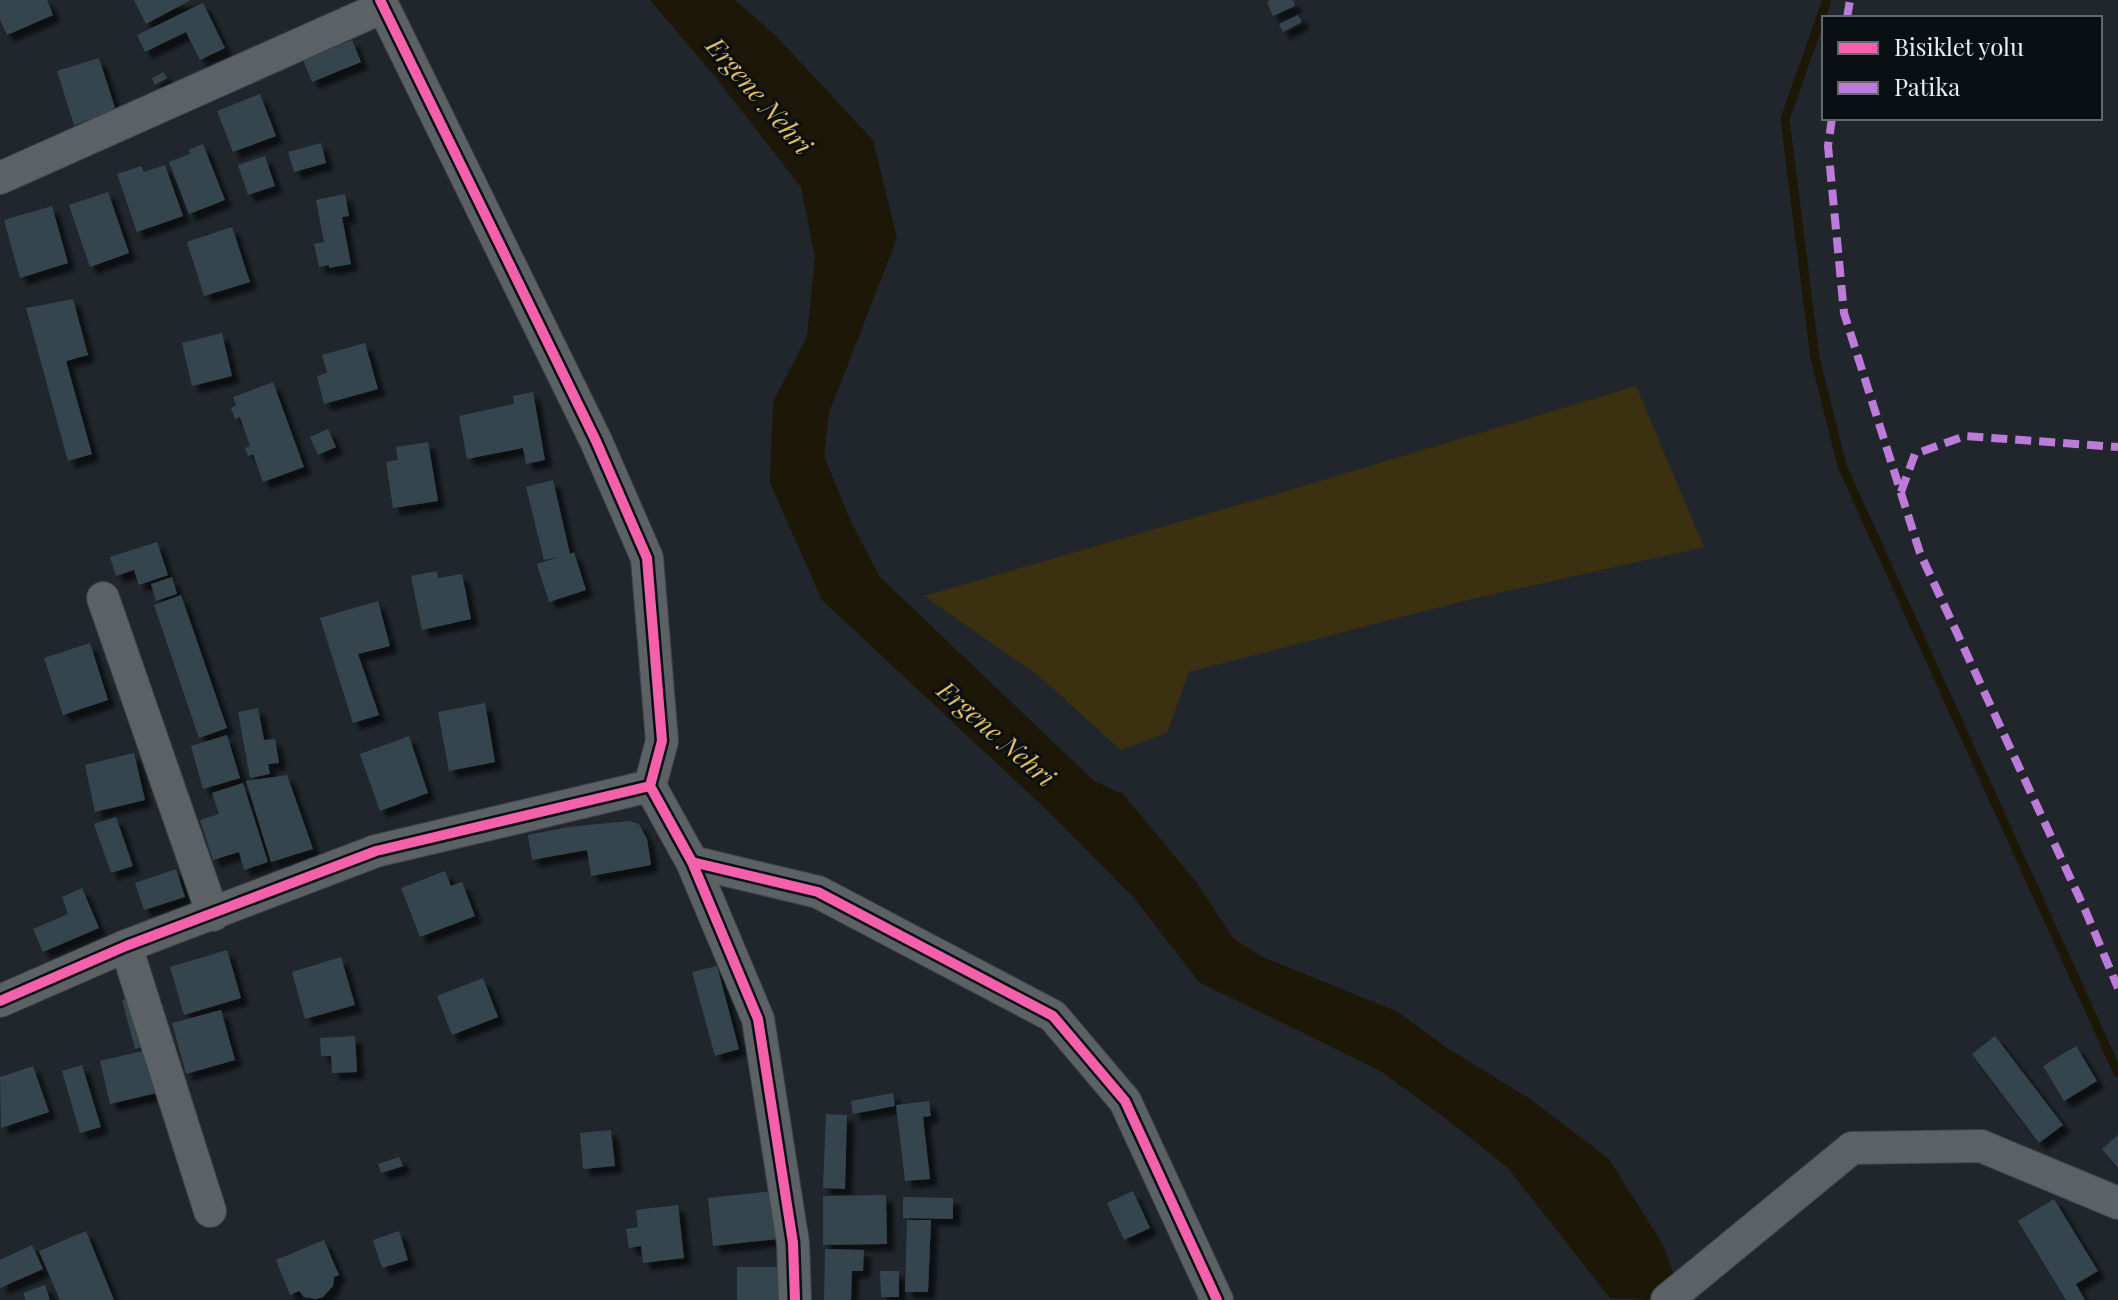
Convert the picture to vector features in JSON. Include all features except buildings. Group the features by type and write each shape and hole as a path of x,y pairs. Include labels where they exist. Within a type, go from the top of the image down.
{"street":[{"path":"0,178 382,3 596,441 647,558 662,741 650,786 692,862 758,1019 793,1243 795,1300"},
{"path":"103,598 213,915"},
{"path":"0,1001 126,946 376,851 650,786"},
{"path":"692,862 818,892 1053,1016 1125,1101 1217,1300"},
{"path":"126,946 210,1211"},
{"path":"1667,1300 1852,1148 1981,1146 2118,1203"}],"shaded area":[{"path":"1636,386 1704,547 1468,600 1189,672 1167,733 1121,750 1039,676 924,596 1293,489"}],"water":[{"name":"Ergene Nehri","path":"650,0 735,0 775,35 873,140 897,238 829,413 824,456 851,522 879,576 1094,781 1123,794 1197,883 1233,938 1258,955 1398,1012 1447,1048 1530,1099 1609,1159 1663,1245 1676,1281 1654,1300 1610,1298 1508,1168 1379,1070 1199,982 1135,899 1050,813 822,600 770,483 773,402 807,336 815,257 801,187 717,79"}],"waterway":[{"path":"1827,0 1785,119 1815,358 1842,466 2118,1073"}],"marked path":[{"path":"1847,16 1850,0"},
{"path":"1832,120 1828,146 1844,313 1920,553 2118,988"},
{"path":"1901,492 1915,454 1965,436 2118,447"}],"cycle path":[{"path":"380,0 596,441 647,558 662,741 650,786 692,862 758,1019 793,1243 795,1300"},
{"path":"0,1001 126,946 376,851 650,786"},
{"path":"692,862 818,892 1053,1016 1125,1101 1217,1300"}]}
